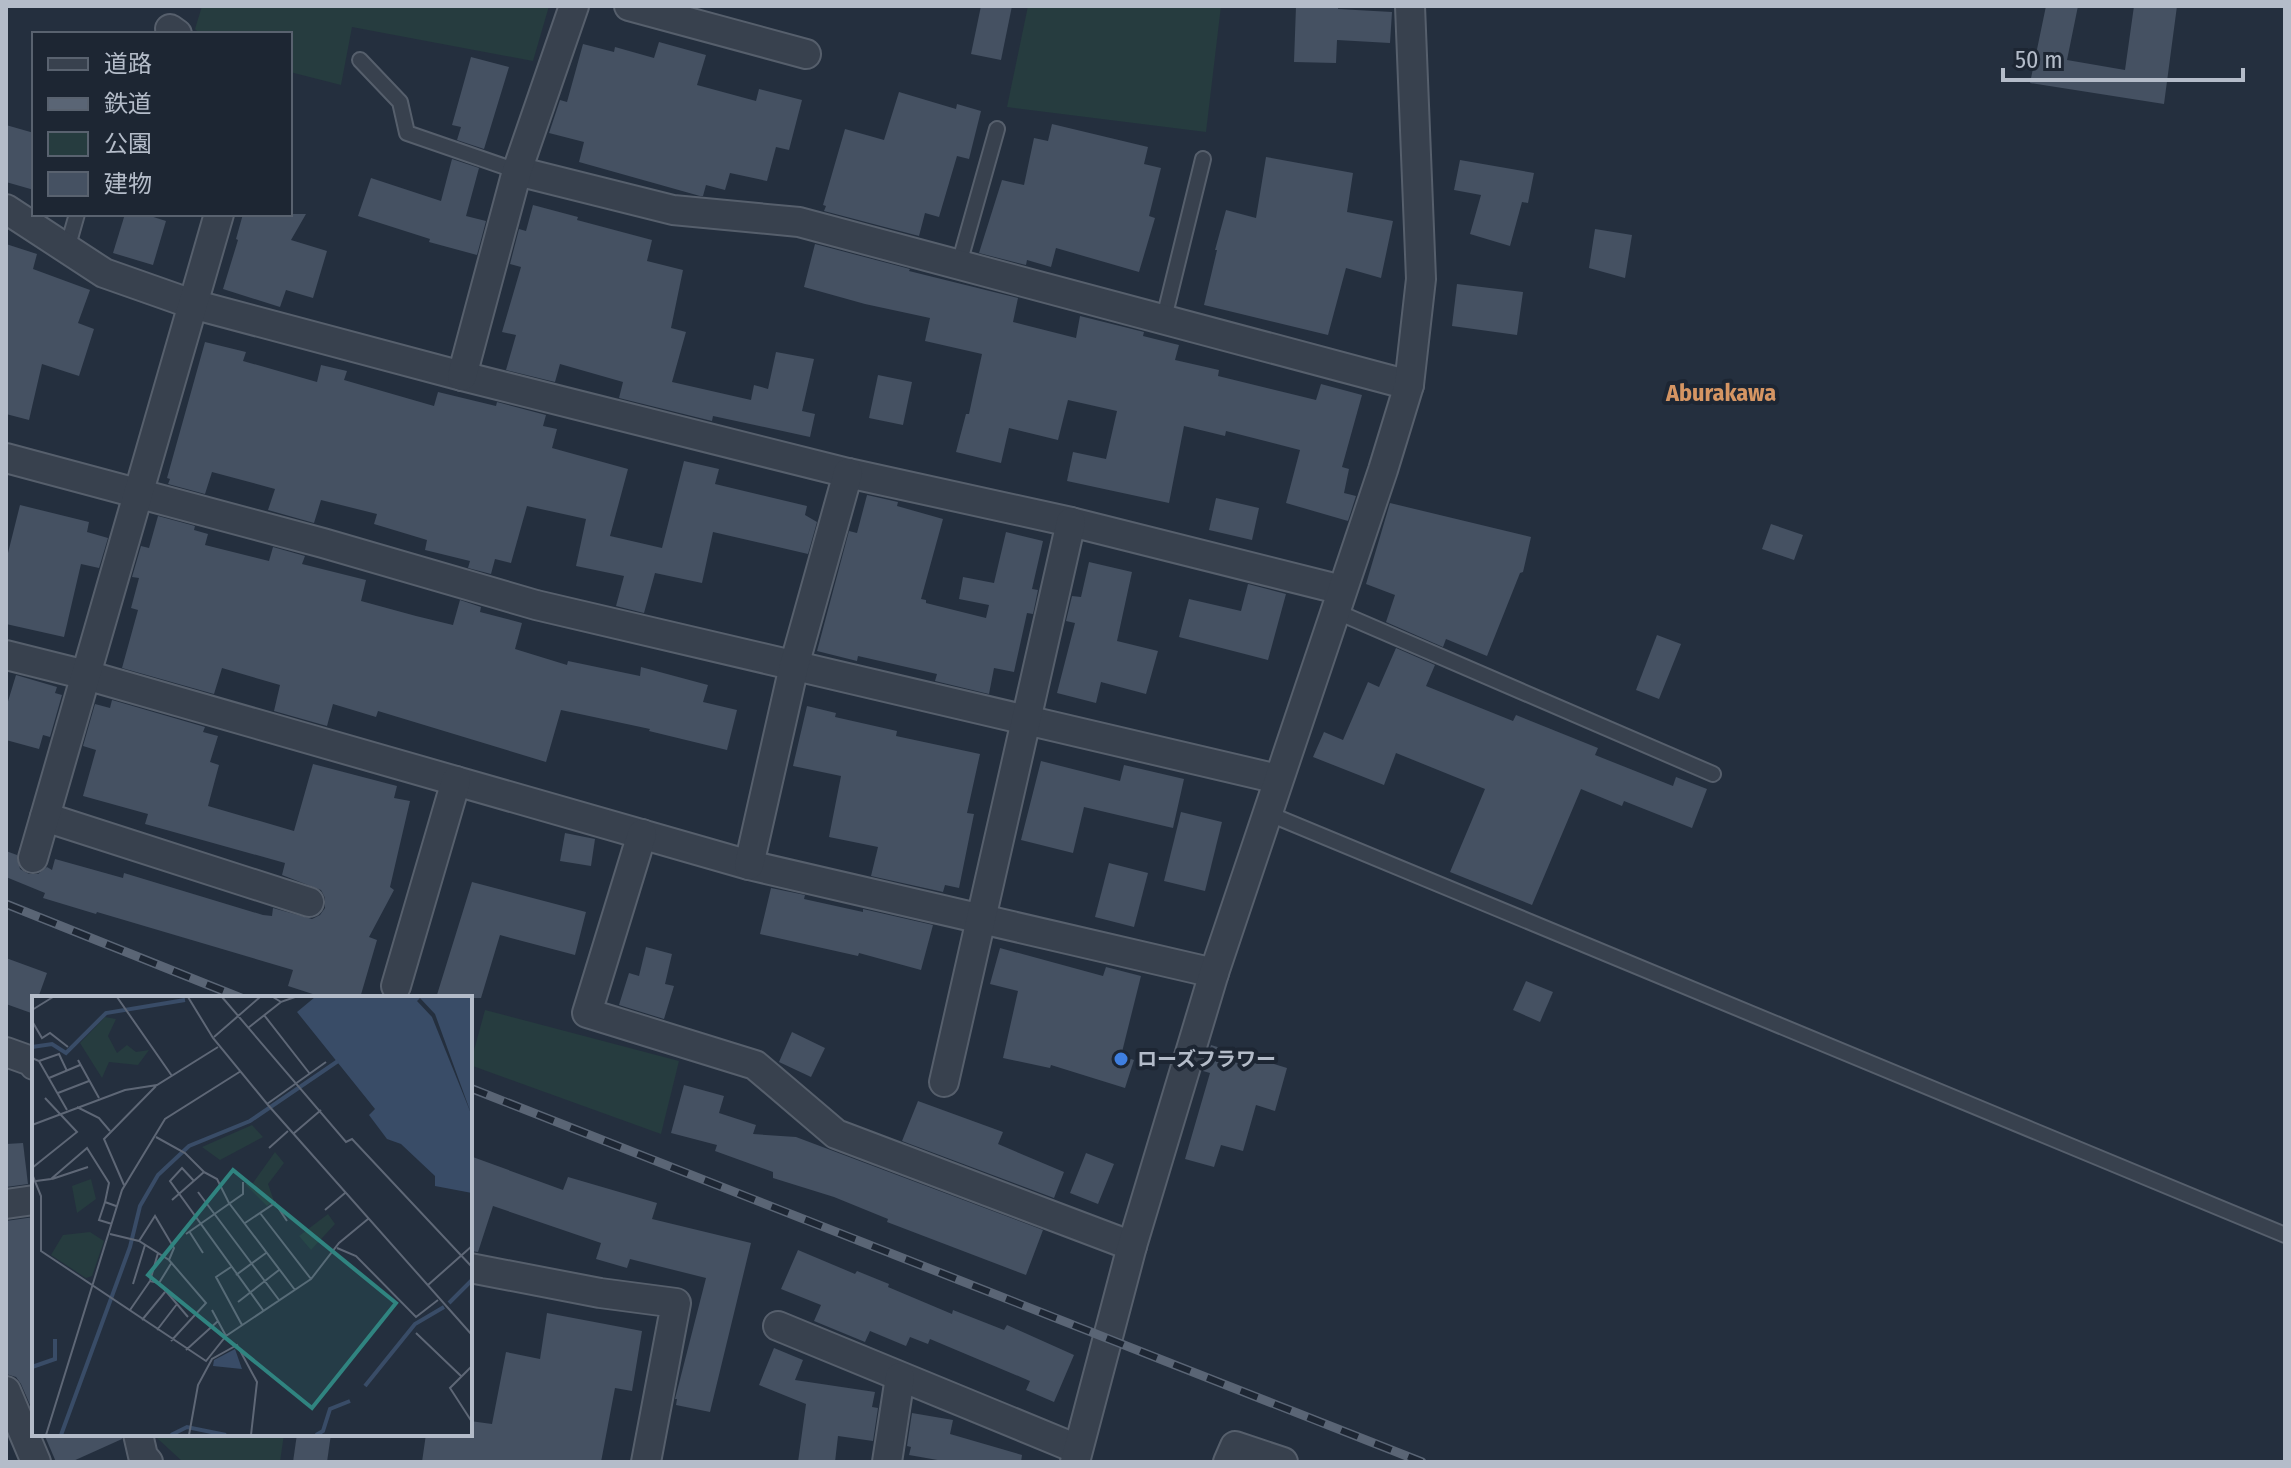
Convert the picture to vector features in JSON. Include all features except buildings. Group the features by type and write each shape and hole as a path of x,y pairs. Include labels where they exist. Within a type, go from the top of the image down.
{"street":[{"path":"462,376 517,171 574,6"},
{"path":"629,6 806,54"},
{"path":"778,1326 1076,1456 1132,1246 1214,973 1409,385 1421,279 1410,6"},
{"path":"517,171 673,210 799,222 1409,385"},
{"path":"6,209 104,273 192,304 848,473 1071,522 1338,600"},
{"path":"33,858 218,216"},
{"path":"6,458 323,543 536,605 1278,779"},
{"path":"749,865 794,666 848,473"},
{"path":"944,1082 1071,522"},
{"path":"6,655 86,675 749,865 1214,973"},
{"path":"396,986 456,781"},
{"path":"45,817 309,902"},
{"path":"642,834 587,1013 755,1065 836,1134 1132,1246"},
{"path":"6,1052 32,1062"},
{"path":"6,1204 32,1200"},
{"path":"472,1268 600,1293 676,1303 646,1462"},
{"path":"887,1462 900,1377"},
{"path":"6,1391 36,1462"},
{"path":"1228,1462 1235,1446 1283,1462"}],"lane":[{"path":"360,60 400,102 407,133 517,171"},
{"path":"959,264 997,129"},
{"path":"1164,318 1203,159"},
{"path":"67,249 76,216"},
{"path":"1338,600 1713,774"},
{"path":"1267,813 2285,1235"}],"green space":[{"path":"202,6 549,6 533,61 352,27 341,85 292,73 292,32 198,32 195,29"},
{"path":"1028,6 1221,6 1206,132 1007,107"},
{"path":"485,1010 679,1061 661,1134 472,1066"},
{"path":"284,1436 280,1462 183,1462 157,1438"}],"railway":[{"path":"6,904 236,996"},
{"path":"472,1089 1422,1462"}],"place":[{"name":"ローズフラワー","path":"1121,1059"}],"district":[{"name":"Aburakawa","path":"1721,393"}]}
